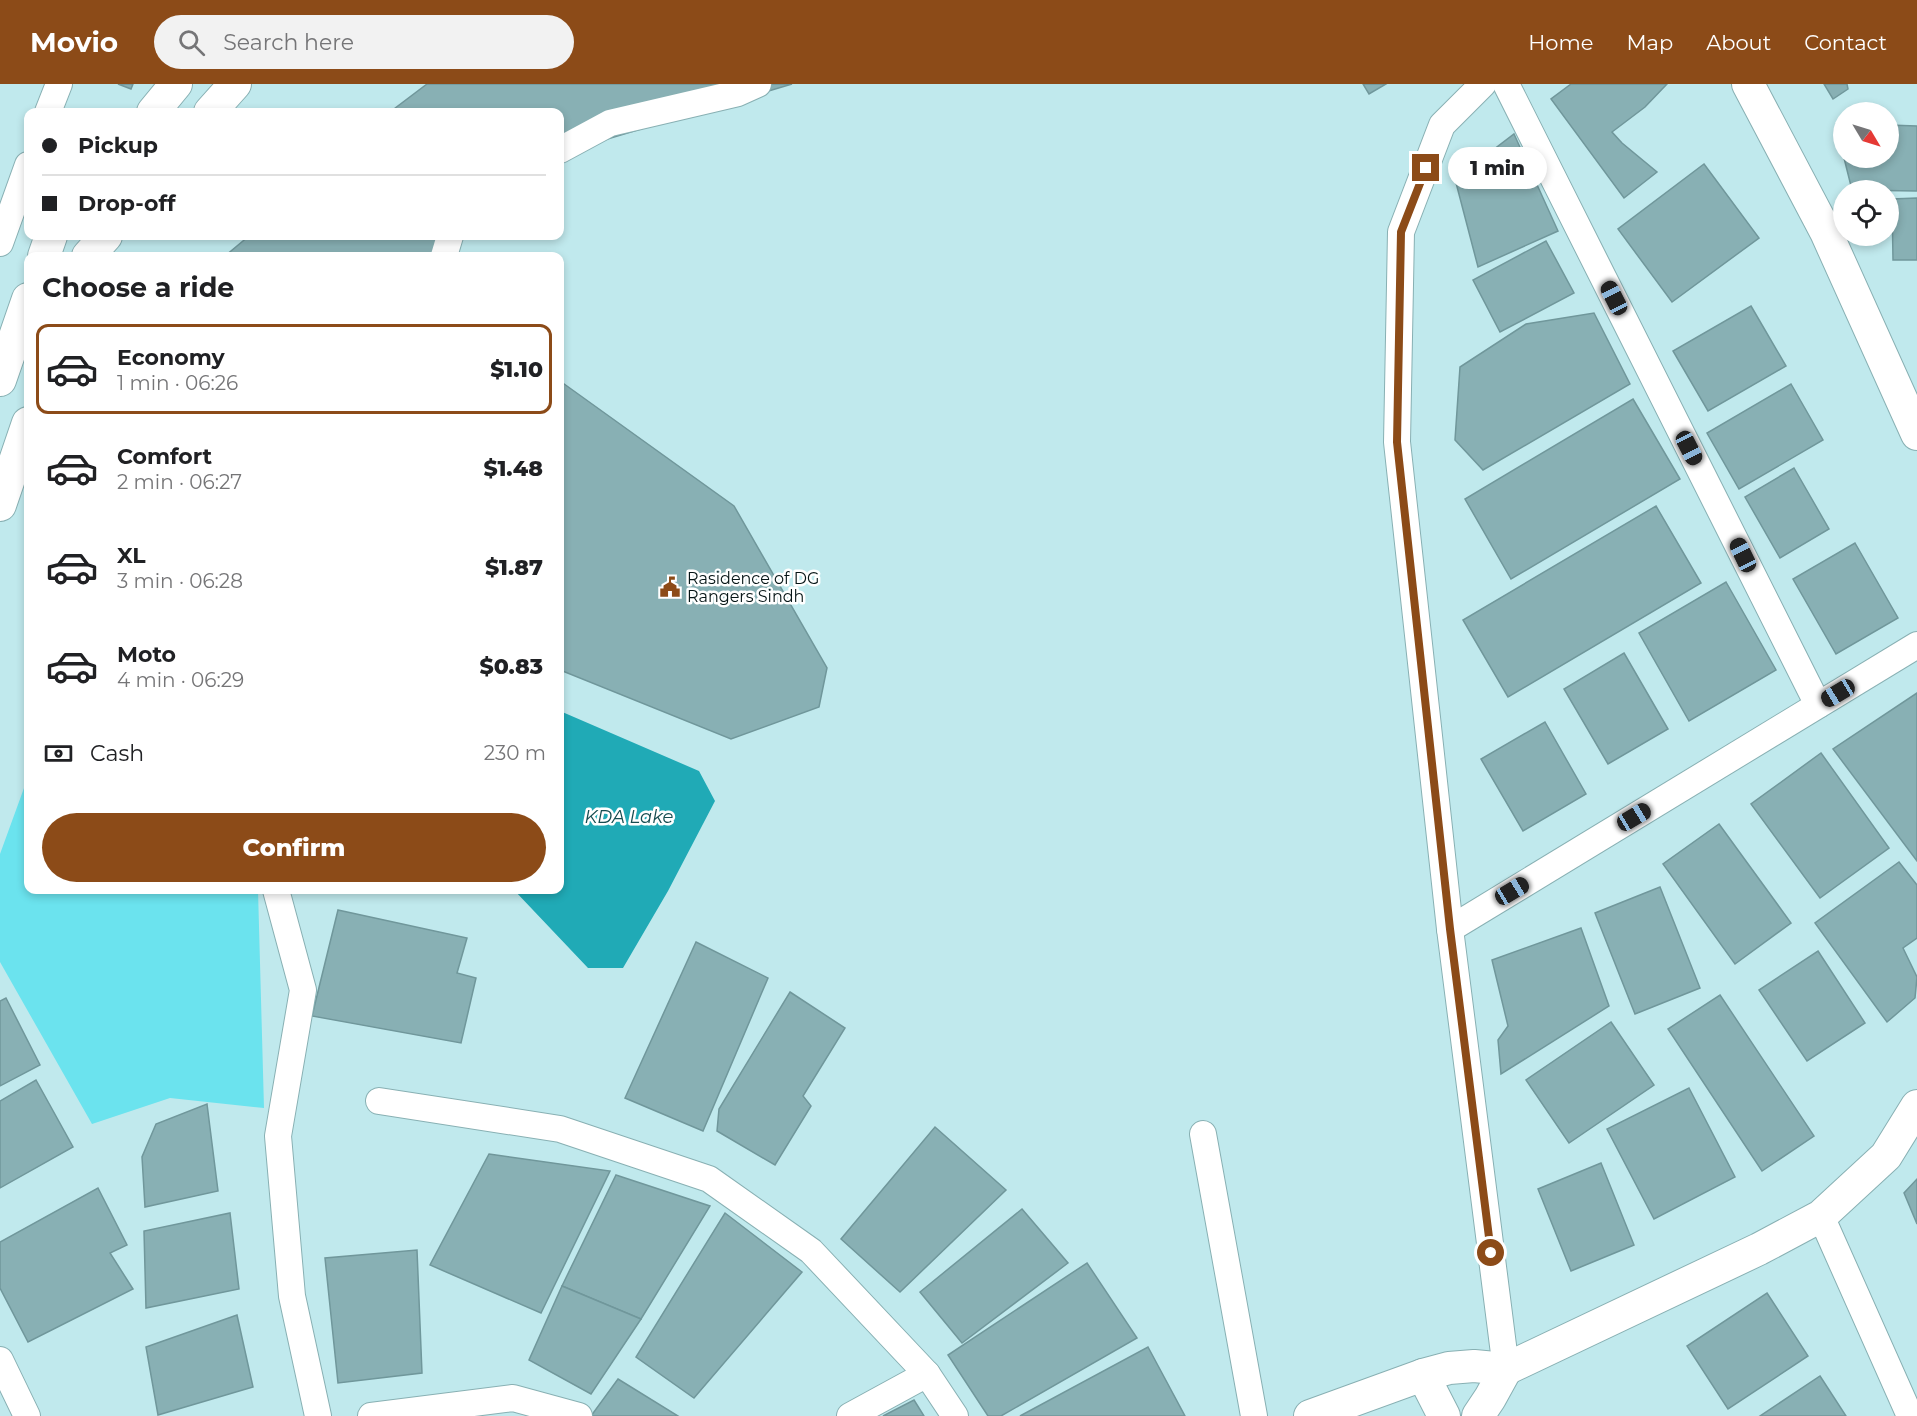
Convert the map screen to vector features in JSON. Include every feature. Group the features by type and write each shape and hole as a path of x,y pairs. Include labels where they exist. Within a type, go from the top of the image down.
{"street":[{"path":"49,108 58,84"},
{"path":"156,108 176,84"},
{"path":"214,108 235,84"},
{"path":"564,148 610,123 738,93 759,84"},
{"path":"1478,1416 1506,1369 1450,929 1397,442 1401,232 1442,125 1483,84"},
{"path":"1506,84 1818,705"},
{"path":"1748,84 1905,383 1917,434"},
{"path":"0,243 24,176"},
{"path":"92,252 102,240"},
{"path":"0,380 24,311"},
{"path":"0,506 24,435"},
{"path":"1450,929 1917,645"},
{"path":"277,894 303,990 278,1136 292,1296 318,1416"},
{"path":"378,1101 561,1129 709,1179 811,1251 927,1374 955,1416"},
{"path":"1310,1416 1423,1375 1449,1368 1474,1366 1506,1369 1759,1249 1821,1216 1886,1156 1917,1106"},
{"path":"1203,1134 1254,1416"},
{"path":"1821,1216 1910,1416"},
{"path":"0,1360 27,1416"},
{"path":"850,1416 927,1374"},
{"path":"1423,1375 1444,1416"},
{"path":"371,1416 513,1398 579,1416"}],"shaded area":[{"path":"24,788 24,894 258,894 264,1108 170,1098 92,1124 0,962 0,854"}],"water":[{"name":"KDA Lake","path":"564,713 699,771 715,801 668,891 623,968 588,968 518,894 564,894"}],"building":[{"path":"118,84 133,84 131,89"},
{"path":"427,84 792,84 604,140 564,161 564,108 395,108"},
{"path":"1363,84 1386,84 1369,94"},
{"path":"1571,84 1667,84 1645,107 1612,132 1657,172 1624,198 1551,99"},
{"path":"1824,84 1847,84 1848,89 1833,99"},
{"path":"1899,125 1917,126 1917,191 1899,191 1899,180 1850,180 1846,168 1899,168"},
{"path":"1514,134 1558,231 1478,267 1455,179"},
{"path":"1704,164 1759,238 1672,302 1618,229"},
{"path":"1917,198 1917,260 1893,260 1893,246 1899,246 1899,199"},
{"path":"244,240 462,240 457,252 230,252"},
{"path":"1546,241 1574,293 1500,332 1473,280"},
{"path":"1751,306 1786,366 1708,411 1673,351"},
{"path":"1594,313 1630,384 1483,470 1455,440 1460,367 1526,324"},
{"name":"Rasidence of DG Rangers Sindh","path":"564,384 734,506 827,668 819,707 731,739 564,672"},
{"path":"1791,384 1823,440 1739,489 1707,433"},
{"path":"1633,399 1680,479 1511,579 1465,499"},
{"path":"1794,468 1829,529 1780,558 1745,497"},
{"path":"1656,506 1701,583 1508,697 1463,620"},
{"path":"1855,543 1898,618 1836,654 1793,579"},
{"path":"1726,582 1776,670 1689,721 1639,633"},
{"path":"1624,653 1668,729 1608,764 1564,689"},
{"path":"1917,693 1917,861 1833,749"},
{"path":"1545,722 1586,794 1523,831 1481,759"},
{"path":"1821,753 1889,848 1820,898 1751,804"},
{"path":"1719,824 1791,923 1735,964 1663,864"},
{"path":"1899,862 1917,885 1917,938 1903,948 1917,977 1915,998 1887,1022 1815,923"},
{"path":"1660,887 1700,988 1635,1014 1595,913"},
{"path":"338,910 467,938 457,973 476,978 461,1043 312,1016"},
{"path":"1581,928 1609,1006 1501,1074 1498,1040 1508,1026 1492,960"},
{"path":"696,942 768,978 703,1131 625,1098"},
{"path":"1818,951 1865,1023 1807,1061 1759,990"},
{"path":"790,992 845,1028 803,1096 811,1106 775,1165 717,1131 719,1109"},
{"path":"1720,995 1814,1136 1762,1171 1668,1029"},
{"path":"6,998 40,1065 0,1086 0,1001"},
{"path":"1611,1022 1654,1085 1569,1143 1526,1080"},
{"path":"36,1080 73,1147 0,1188 0,1101"},
{"path":"1689,1088 1735,1177 1654,1219 1607,1129"},
{"path":"207,1104 218,1191 145,1207 142,1157 156,1124"},
{"path":"935,1127 1006,1190 900,1292 841,1239"},
{"path":"489,1154 610,1171 541,1313 430,1265"},
{"path":"1601,1163 1634,1245 1571,1271 1538,1189"},
{"path":"616,1175 710,1206 641,1319 562,1286"},
{"path":"1917,1179 1917,1224 1904,1193"},
{"path":"98,1188 127,1245 110,1253 133,1289 28,1342 0,1288 0,1242"},
{"path":"1022,1209 1068,1263 962,1343 920,1292"},
{"path":"230,1213 239,1289 146,1308 144,1231"},
{"path":"725,1213 802,1272 694,1398 636,1357"},
{"path":"417,1250 422,1373 338,1383 325,1258"},
{"path":"1087,1263 1137,1338 1001,1416 988,1416 948,1355"},
{"path":"562,1286 641,1319 591,1394 529,1360"},
{"path":"1767,1293 1808,1356 1728,1409 1687,1346"},
{"path":"237,1315 253,1387 158,1415 146,1347"},
{"path":"1148,1347 1185,1416 1020,1416"},
{"path":"1820,1376 1846,1416 1760,1416"},
{"path":"618,1379 678,1416 591,1416"},
{"path":"914,1400 924,1416 883,1416"}],"place":[{"name":"Rasidence of DG Rangers Sindh","path":"670,587"}],"route":[{"path":"1426,168 1401,232 1397,442 1450,929 1491,1253"}]}
